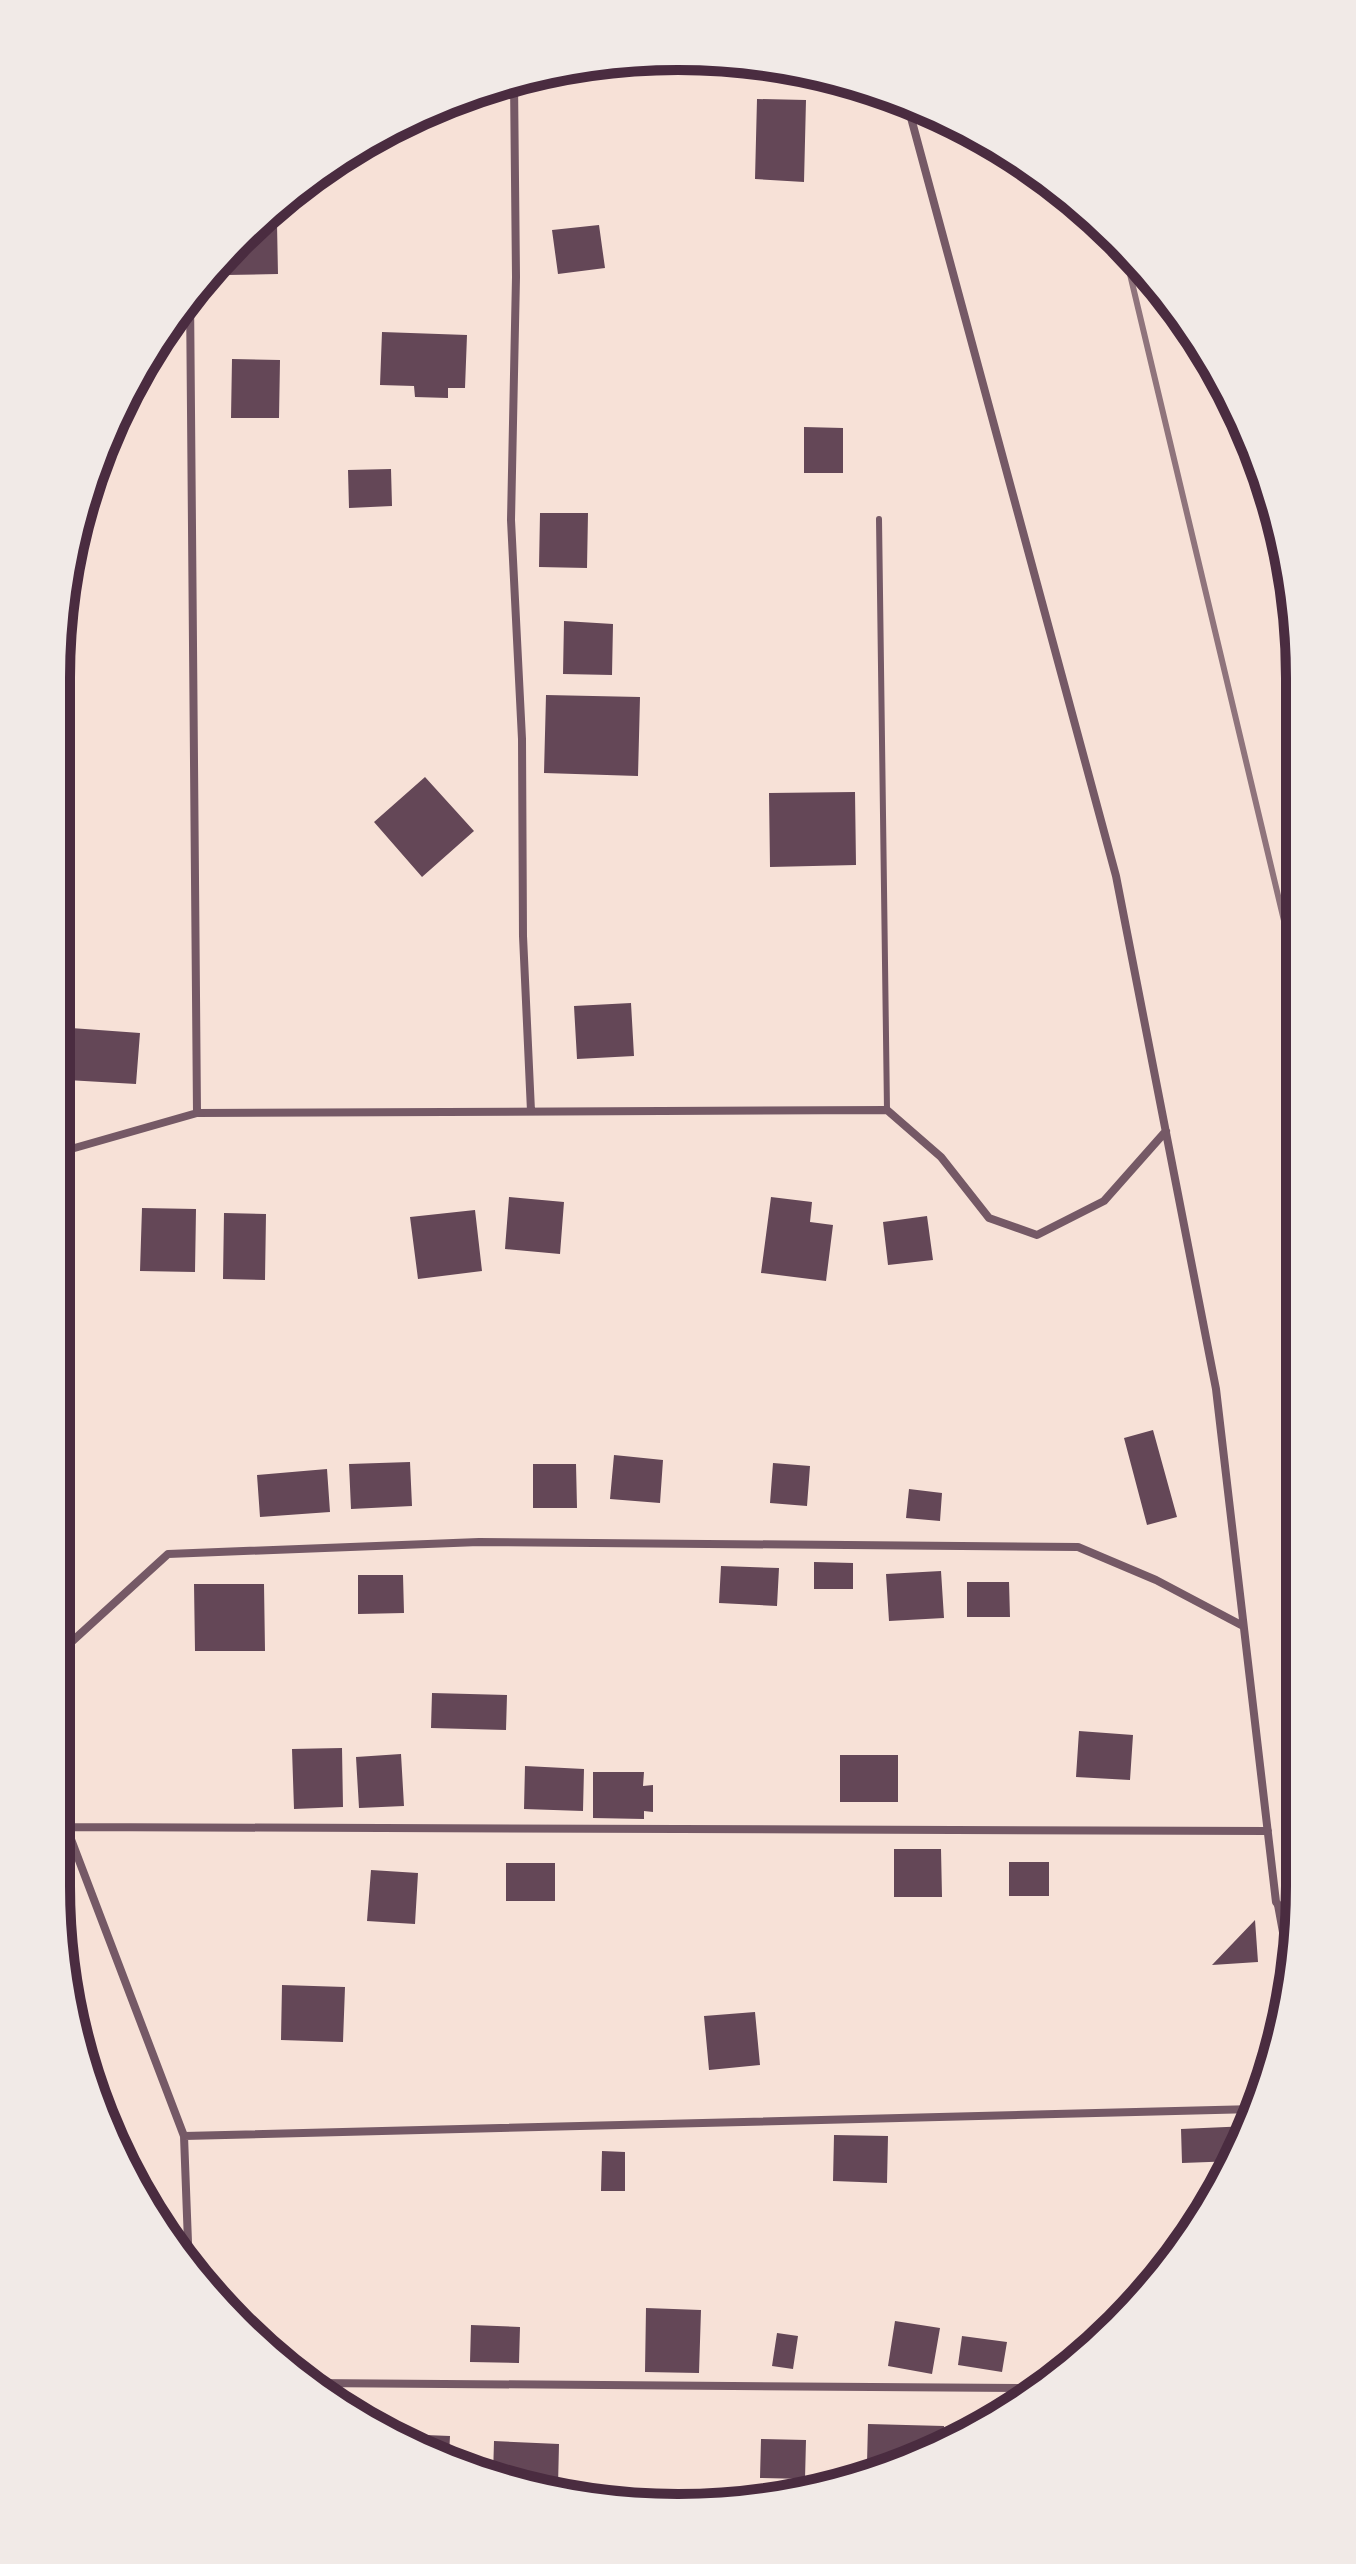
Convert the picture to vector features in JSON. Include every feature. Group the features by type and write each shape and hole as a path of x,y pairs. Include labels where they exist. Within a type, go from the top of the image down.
{"street":[{"path":"514,93 516,277 511,520 522,739 523,936 531,1111"},
{"path":"910,116 1116,876 1216,1389 1276,1902 1285,1914"},
{"path":"190,316 197,1113"},
{"path":"70,1149 197,1113 887,1110 941,1157 989,1218 1037,1235 1104,1201 1166,1131"},
{"path":"70,1643 168,1554 479,1542 1078,1547 1156,1580 1243,1626"},
{"path":"70,1827 1268,1831"},
{"path":"70,1835 184,2136 188,2245"},
{"path":"184,2136 1244,2109"},
{"path":"328,2383 1021,2388"}],"lane":[{"path":"879,519 887,1110"},
{"path":"1276,1902 1283,1941"}],"building":[{"path":"757,99 806,100 804,182 755,179"},
{"path":"277,224 278,274 226,275 248,248"},
{"path":"599,225 605,268 558,274 552,230"},
{"path":"382,332 467,335 465,388 448,388 448,398 415,397 414,386 380,385"},
{"path":"232,359 280,360 279,418 231,418"},
{"path":"804,427 843,428 843,473 804,473"},
{"path":"391,469 392,506 349,508 348,470"},
{"path":"540,513 588,513 587,568 539,567"},
{"path":"564,621 613,624 612,675 563,674"},
{"path":"546,695 640,697 638,776 544,773"},
{"path":"425,777 474,831 422,877 374,822"},
{"path":"855,792 856,865 770,867 769,793"},
{"path":"631,1003 634,1056 577,1059 574,1006"},
{"path":"71,1028 140,1033 136,1084 70,1080"},
{"path":"509,1197 564,1202 560,1254 505,1249"},
{"path":"771,1197 812,1202 810,1222 833,1225 826,1281 761,1273"},
{"path":"142,1208 196,1209 195,1272 140,1271"},
{"path":"475,1210 482,1271 418,1279 410,1217"},
{"path":"224,1213 266,1214 265,1280 223,1279"},
{"path":"927,1216 933,1260 888,1265 883,1222"},
{"path":"1153,1430 1177,1517 1147,1525 1124,1438"},
{"path":"614,1455 663,1460 660,1503 610,1499"},
{"path":"410,1462 412,1506 351,1509 349,1464"},
{"path":"773,1463 810,1466 807,1506 770,1503"},
{"path":"533,1464 576,1464 577,1508 533,1508"},
{"path":"327,1469 330,1512 260,1517 257,1475"},
{"path":"909,1489 942,1493 940,1521 906,1518"},
{"path":"72,1516 74,1547 70,1547"},
{"path":"814,1562 853,1563 853,1589 814,1589"},
{"path":"721,1566 779,1568 777,1606 719,1603"},
{"path":"941,1571 944,1618 889,1621 886,1574"},
{"path":"358,1575 403,1575 404,1613 358,1614"},
{"path":"967,1582 1009,1582 1010,1617 967,1617"},
{"path":"194,1584 264,1584 265,1651 195,1651"},
{"path":"432,1693 507,1695 506,1730 431,1728"},
{"path":"1079,1731 1133,1735 1130,1780 1076,1777"},
{"path":"342,1748 343,1807 294,1809 292,1749"},
{"path":"401,1754 404,1806 359,1808 356,1757"},
{"path":"840,1755 898,1755 898,1802 840,1802"},
{"path":"525,1766 584,1769 583,1811 524,1809"},
{"path":"593,1772 644,1772 643,1786 653,1785 653,1812 644,1811 644,1819 593,1818"},
{"path":"894,1849 941,1849 942,1897 894,1897"},
{"path":"1009,1862 1049,1862 1049,1896 1009,1896"},
{"path":"506,1863 555,1863 555,1901 506,1901"},
{"path":"371,1870 418,1873 415,1924 367,1921"},
{"path":"1255,1920 1258,1962 1212,1965"},
{"path":"282,1985 345,1987 343,2042 281,2040"},
{"path":"755,2012 760,2065 709,2070 704,2016"},
{"path":"1236,2127 1220,2162 1182,2163 1181,2129"},
{"path":"834,2135 888,2136 887,2183 833,2181"},
{"path":"602,2151 625,2152 625,2191 601,2191"},
{"path":"646,2308 701,2310 699,2373 645,2372"},
{"path":"895,2321 940,2328 932,2374 888,2366"},
{"path":"471,2325 520,2327 519,2363 470,2362"},
{"path":"777,2333 798,2336 793,2369 772,2366"},
{"path":"962,2336 1007,2342 1002,2372 958,2365"},
{"path":"868,2424 944,2426 944,2433 867,2463"},
{"path":"417,2435 450,2436 449,2450"},
{"path":"761,2439 806,2440 805,2479 760,2478"},
{"path":"494,2441 559,2444 558,2482 493,2465"}],"railway":[{"path":"1129,271 1286,929"}]}
